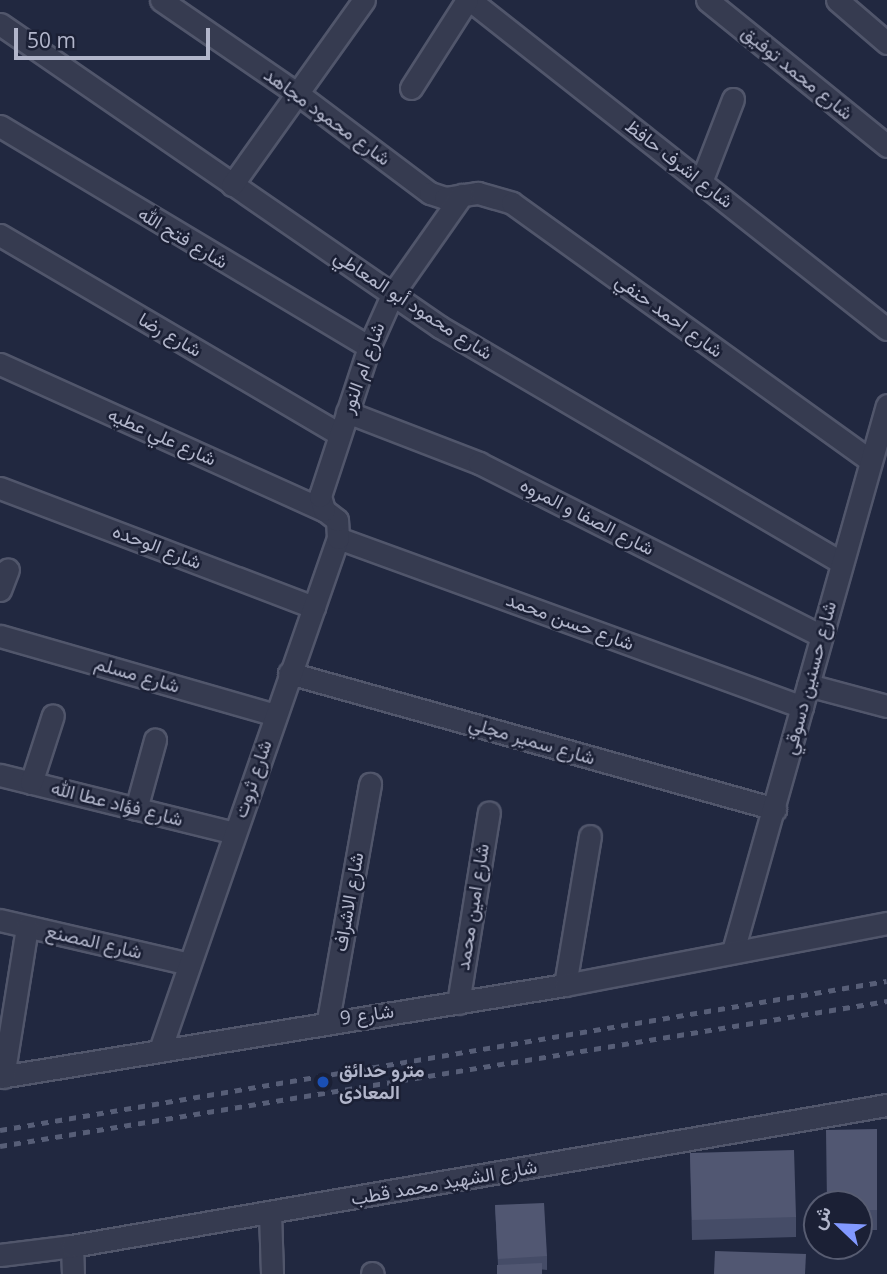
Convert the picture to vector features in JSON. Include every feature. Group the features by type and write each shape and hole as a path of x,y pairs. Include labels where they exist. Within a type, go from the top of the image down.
{"street":[{"name":"شارع محمود مجاهد","path":"161,0 184,6 430,193 445,198 462,195"},
{"path":"232,185 365,0"},
{"path":"411,88 469,0"},
{"name":"شارع اشرف حافظ","path":"469,0 887,329"},
{"name":"شارع محمد توفيق","path":"707,0 887,146"},
{"path":"837,0 887,43"},
{"name":"شارع محمود أبو المعاطي","path":"0,24 440,327 841,562"},
{"path":"701,182 733,99"},
{"name":"شارع فتح الله","path":"0,126 369,346"},
{"name":"شارع ام النور","path":"327,512 320,496 369,346 393,293 462,195"},
{"name":"شارع احمد حنفي","path":"462,195 495,195 512,203 869,460"},
{"name":"شارع رضا","path":"0,235 339,434"},
{"name":"شارع علي عطيه","path":"0,364 327,512"},
{"name":"شارع حسنين دسوقي","path":"733,951 775,809 869,460 887,405"},
{"name":"شارع الصفا و المروه","path":"347,412 469,458 821,636"},
{"name":"شارع الوحده","path":"0,488 314,607"},
{"path":"327,512 340,528 338,538"},
{"name":"شارع ثروت","path":"161,1047 338,538"},
{"name":"شارع حسن محمد","path":"338,538 802,707"},
{"path":"0,590 8,569"},
{"name":"شارع مسلم","path":"0,636 275,715"},
{"name":"شارع سمير مجلي","path":"289,673 775,809"},
{"path":"808,685 887,706"},
{"path":"32,783 53,715"},
{"path":"136,809 155,740"},
{"name":"شارع فؤاد عطا الله","path":"0,775 234,834"},
{"name":"شارع الاشراف","path":"328,1020 370,784"},
{"name":"شارع امين محمد","path":"458,1003 489,812"},
{"path":"565,985 590,836"},
{"name":"شارع المصنع","path":"0,920 188,964"},
{"name":"شارع 9","path":"1,1077 161,1047 565,985 887,923"},
{"path":"1,1077 27,927"},
{"name":"شارع الشهيد محمد قطب","path":"0,1255 72,1246 270,1213 887,1105"},
{"path":"270,1213 272,1274"},
{"path":"72,1246 73,1274"}],"building":[{"path":"877,1129 877,1210 873,1210 873,1190 827,1190 826,1130"},
{"path":"794,1150 796,1217 692,1220 690,1153"},
{"path":"544,1203 547,1256 498,1259 495,1205"},
{"path":"715,1251 803,1254 803,1260 806,1260 805,1274 714,1274"},
{"path":"542,1263 542,1274 497,1274 497,1265"}],"railway":[{"path":"0,1130 887,981"},
{"path":"0,1146 887,1001"}],"place":[{"name":"مترو حدائق المعادى","path":"323,1082"}]}
